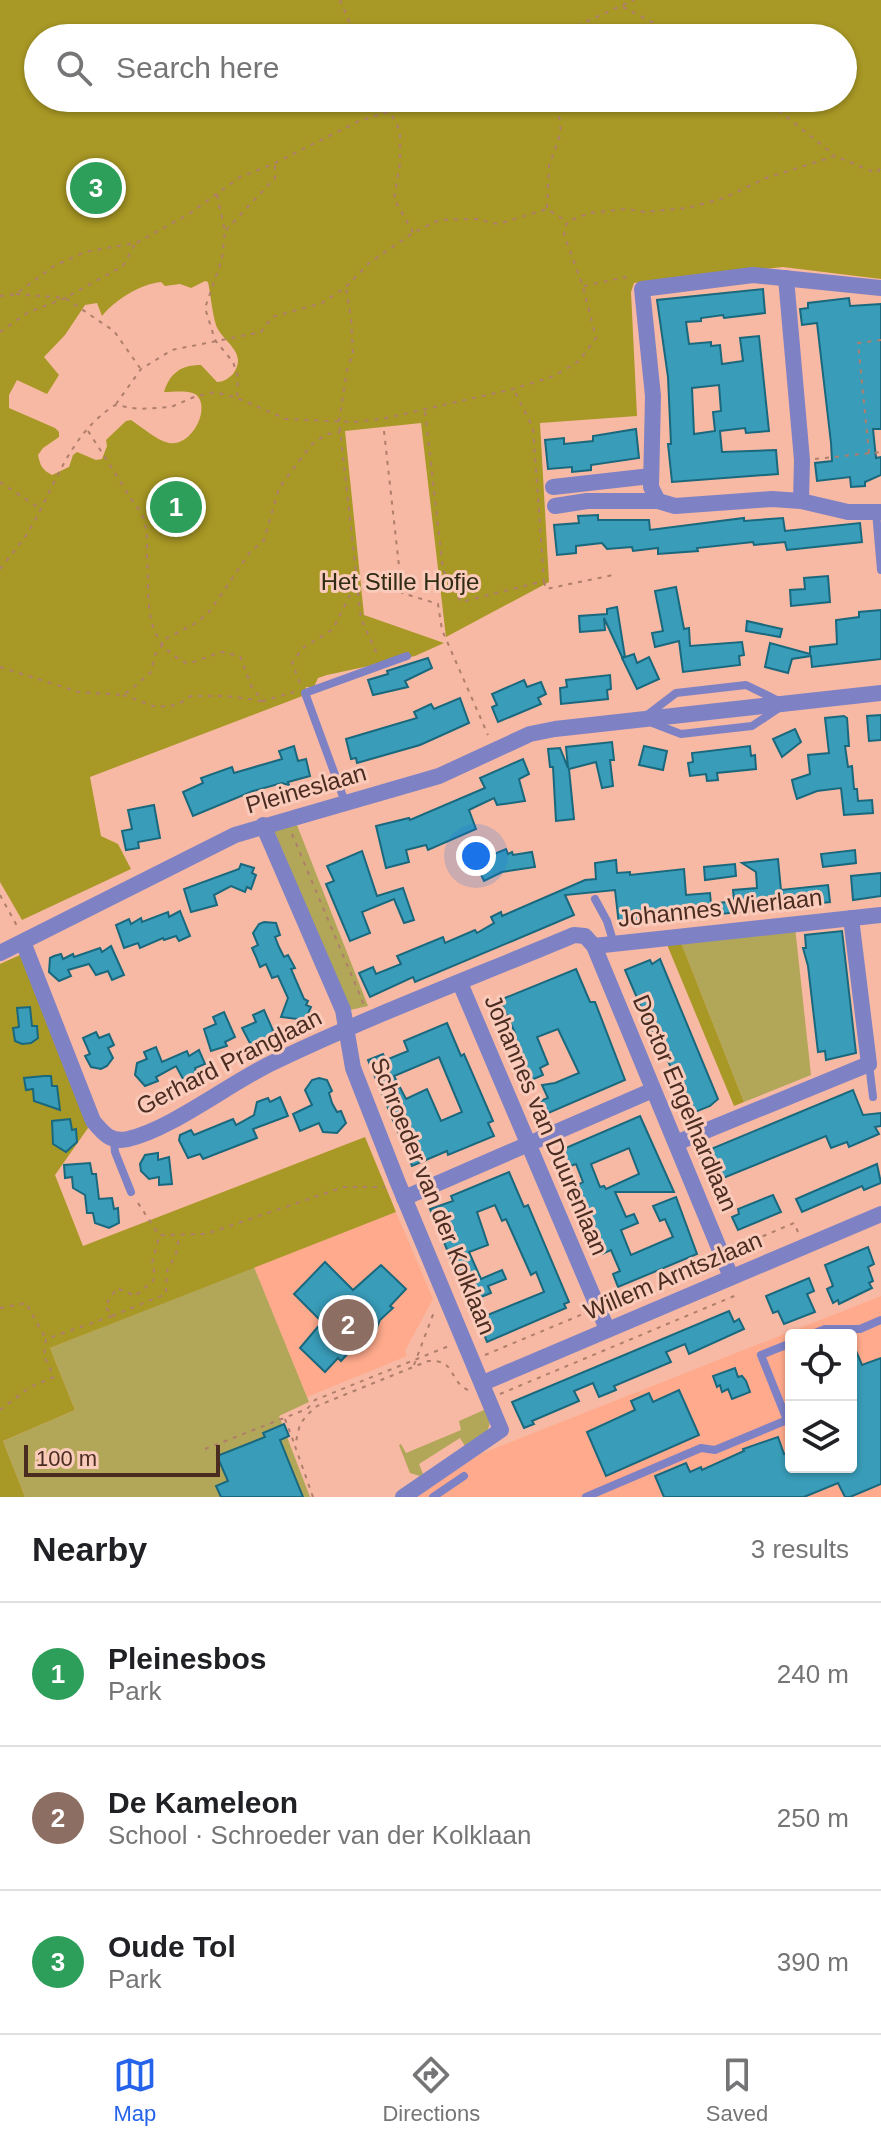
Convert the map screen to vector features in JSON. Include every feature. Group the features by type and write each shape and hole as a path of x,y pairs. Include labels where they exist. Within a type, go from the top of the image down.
{"street":[{"path":"658,501 651,487 653,396 642,289 753,275 881,288"},
{"path":"786,278 802,460 801,501"},
{"path":"555,506 586,493 651,476"},
{"path":"553,487 675,506 753,499 801,501 848,512 878,512"},
{"name":"Pleineslaan","path":"0,953 235,835 439,776 530,734 881,693"},
{"name":"Schroeder van der Kolklaan","path":"263,825 343,1010 353,1068 501,1430 403,1497"},
{"name":"Johannes Wierlaan","path":"347,1029 574,935 585,936 594,946 881,915"},
{"path":"676,1143 869,1064 851,918"},
{"name":"Gerhard Pranglaan","path":"23,942 93,1121 114,1140 129,1139 156,1128 275,1061 347,1029"},
{"name":"Doctor Engelhardlaan","path":"594,946 731,1277"},
{"name":"Johannes van Duurenlaan","path":"460,983 607,1329"},
{"path":"401,1190 528,1145 653,1090"},
{"name":"Willem Arntszlaan","path":"483,1383 881,1214"}],"lane":[{"path":"878,512 881,570"},
{"path":"345,802 305,693 407,656"},
{"path":"595,899 607,921 614,944"},
{"path":"869,1064 873,1097"},
{"path":"114,1140 115,1152 131,1192"},
{"path":"857,1329 881,1320"},
{"path":"586,1497 701,1448 715,1450 787,1420 761,1355 785,1345"},
{"path":"433,1497 464,1476"}],"path":[{"path":"340,0 350,24"},
{"path":"583,24 634,0"},
{"path":"622,7 655,24"},
{"path":"16,294 64,261 85,252 136,243 189,214 240,177 359,121 388,112"},
{"path":"391,112 400,131 400,164 394,199 413,233"},
{"path":"547,209 549,166 561,132 559,112"},
{"path":"780,112 835,156 881,178"},
{"path":"567,222 589,213 687,208 724,198 766,178 835,156"},
{"path":"225,231 275,178 275,162"},
{"path":"876,173 881,168"},
{"path":"216,193 225,231 222,259 205,308 215,340 233,362 238,377 237,398"},
{"path":"547,209 567,222"},
{"path":"0,569 27,533 57,472 87,429 96,417 115,405 141,369 172,350 261,332 272,317 322,303 346,287 369,263 413,233 439,220 476,219 498,224 547,209"},
{"path":"115,405 139,409 171,407 215,392 286,419 382,419 513,389 554,376 579,361 596,338 583,287 564,234 567,222"},
{"path":"0,332 27,313 65,298 123,266 136,243"},
{"path":"583,287 625,277 642,289"},
{"path":"346,287 353,354 347,370 340,432 361,619 383,665"},
{"path":"0,296 16,294 65,298 114,331 141,369"},
{"path":"869,453 858,343 881,340"},
{"path":"513,389 533,428 546,589 613,575"},
{"path":"425,411 443,570 461,602 544,581"},
{"path":"87,429 143,516 148,532 149,604 156,639 170,655 188,664 221,652 240,656 252,688 263,701"},
{"path":"384,431 402,593 438,604 442,630 495,750"},
{"path":"123,695 151,672 161,645 167,638 196,623 210,611 250,552 264,540 279,488 311,445 327,434 340,432"},
{"path":"802,460 881,452"},
{"path":"0,482 39,508"},
{"path":"0,667 79,692 123,695 156,707 177,705 191,696 227,696 263,701 303,689 292,663 303,648 333,629 357,581"},
{"path":"286,818 371,1020"},
{"path":"0,895 23,942"},
{"path":"159,1235 206,1234 344,1187 401,1190"},
{"path":"112,1316 105,1306 117,1288 135,1296 153,1281 155,1275 152,1263 159,1235 131,1192"},
{"path":"473,1360 794,1223 804,1246"},
{"path":"46,1339 166,1294 167,1271 176,1254 179,1235"},
{"path":"414,1366 443,1289"},
{"path":"490,1402 498,1395 739,1294"},
{"path":"0,1308 26,1303 46,1339 44,1356 54,1377 30,1387 0,1410"},
{"path":"205,1449 307,1409 315,1400 465,1340"},
{"path":"295,1446 300,1424 317,1406 414,1366 437,1360 450,1366 465,1389 471,1390 483,1383"},
{"path":"285,1418 313,1497"}],"shaded area":[{"path":"0,0 881,0 881,279 783,267 634,283 631,292 637,416 540,423 549,582 446,637 421,423 345,431 364,615 444,643 415,656 318,678 314,687 306,687 305,695 90,777 101,836 118,844 131,869 22,920 0,882","holes":["161,282 165,286 180,284 191,288 208,282 216,325 238,359 233,374 221,381 217,382 201,365 177,371 170,380 164,392 192,393 200,399 201,415 192,432 186,439 169,443 131,420 126,421 106,440 102,459 96,460 77,452 69,467 52,475 46,471 38,455 59,437 59,432 9,408 9,395 17,380 47,394 59,375 44,357 65,335 85,305 97,303 102,316 121,299 145,286"]},
{"path":"295,820 368,1006 350,1010 274,831"},
{"path":"795,927 811,1075 744,1102 680,940"},
{"path":"680,940 744,1102 734,1106 668,947 668,943"},
{"path":"20,955 88,1128 55,1175 83,1246 365,1137 396,1212 50,1348 75,1410 3,1441 25,1497 0,1497 0,964"},
{"path":"396,1212 433,1299 405,1351 407,1356 307,1397 254,1267"},
{"path":"254,1267 309,1402 279,1416 310,1497 25,1497 3,1441 75,1410 50,1348"},
{"path":"881,1296 881,1497 415,1497 480,1454 785,1334 785,1473 857,1473 857,1329 797,1329"},
{"path":"488,1411 489,1419 485,1433 465,1446 460,1438 419,1464 423,1474 420,1476 410,1473 399,1445 406,1453 461,1430 459,1421"}],"building":[{"path":"763,289 765,313 724,318 723,315 686,322 689,344 711,342 711,346 720,345 722,364 743,361 740,338 759,336 769,431 746,433 745,428 720,431 722,452 776,450 778,474 672,482 668,444 671,444 668,377 657,300","holes":["719,385 721,411 713,412 715,431 694,434 692,388"]},
{"path":"849,298 850,306 881,304 881,429 873,429 876,458 881,457 881,475 865,482 865,486 851,487 850,477 817,481 815,463 832,461 831,443 817,323 802,325 800,309 808,308 808,303"},
{"path":"636,429 639,458 591,465 591,470 572,472 572,467 548,469 545,440 564,438 564,444 593,441 593,436"},
{"path":"598,515 598,520 649,520 650,530 744,518 744,521 783,518 785,531 860,523 862,542 787,550 785,542 754,545 753,542 658,554 658,548 633,551 632,547 607,549 602,543 576,546 576,553 557,555 554,525 579,523 578,516"},
{"path":"828,576 830,602 791,606 790,590 805,589 804,578"},
{"path":"676,587 684,629 689,628 690,646 742,642 744,655 739,656 740,665 683,672 679,641 655,647 652,633 663,631 655,591"},
{"path":"617,607 625,657 622,657 604,618 605,630 580,632 579,616 607,614 607,609"},
{"path":"881,610 881,659 812,667 811,656 792,659 788,673 765,667 770,643 810,654 810,647 837,644 836,620 859,617 859,612"},
{"path":"747,621 782,629 780,637 746,631"},
{"path":"634,654 637,663 649,657 659,679 637,689 622,658"},
{"path":"428,658 432,668 405,681 408,687 373,695 368,680"},
{"path":"610,675 608,699 561,704 560,688 567,687 566,680"},
{"path":"524,680 527,687 541,682 546,694 538,698 541,704 498,722 492,707 497,705 492,694"},
{"path":"460,698 469,723 420,745 357,763 356,758 351,759 346,739 417,718 414,712 431,704 434,709"},
{"path":"881,715 881,740 869,741 867,716"},
{"path":"825,718 847,718 849,746 845,746 848,767 852,766 854,789 857,789 858,801 872,800 873,813 844,815 841,788 817,791 797,799 794,789 792,780 810,774 808,755 829,753"},
{"path":"795,729 801,742 782,757 773,739"},
{"path":"612,742 614,760 610,760 613,786 602,788 596,762 569,769 574,819 556,821 553,767 550,767 548,749 560,748 568,768 566,747"},
{"path":"294,746 298,761 306,759 310,776 288,782 289,785 282,783 253,791 193,816 183,792 203,783 201,778 232,767 234,773 282,759 279,751"},
{"path":"644,746 667,751 663,770 639,765"},
{"path":"750,746 751,756 755,755 756,769 717,773 718,780 707,781 706,774 690,776 688,763 693,762 692,753"},
{"path":"523,759 529,774 519,779 525,801 497,805 494,798 475,807 469,810 476,829 428,850 426,845 406,850 409,862 386,868 376,826 410,820 485,788 480,778"},
{"path":"154,805 160,838 138,842 139,848 126,850 122,831 132,829 128,810"},
{"path":"506,849 508,854 512,852 513,855 532,852 535,867 502,872 484,881 475,862"},
{"path":"855,850 856,863 823,867 821,854"},
{"path":"362,851 377,896 403,888 414,920 404,923 394,899 362,912 370,933 350,941 326,884 334,881 327,866"},
{"path":"778,859 781,890 828,885 830,902 619,925 615,890 565,895 574,915 415,982 413,977 370,997 359,973 373,967 376,974 401,964 397,956 443,937 445,943 475,930 477,933 494,923 491,917 501,912 502,916 585,880 596,879 595,863 616,860 617,873 630,872 630,875 684,869 686,895 710,893 711,904 734,901 733,890 757,888 756,872 742,863"},
{"path":"241,864 254,868 252,873 256,875 251,889 247,887 245,892 231,886 214,895 217,905 191,912 184,889 239,869"},
{"path":"735,864 736,876 705,880 704,867"},
{"path":"881,873 881,896 853,900 851,876"},
{"path":"180,911 190,936 179,941 176,936 140,948 138,943 124,948 116,925 129,919 131,924 141,918 142,922 168,912 169,917"},
{"path":"264,922 276,923 280,935 275,937 279,947 295,968 291,969 304,999 308,1001 306,1005 311,1007 305,1020 281,1017 288,998 278,976 272,978 266,964 260,967 252,948 258,945 253,933"},
{"path":"842,931 856,1053 826,1060 825,1051 818,1052 803,948 806,948 805,935"},
{"path":"111,946 124,975 112,980 108,971 96,975 89,964 68,970 71,976 59,981 49,972 50,958 54,956 61,954 63,959 100,948 102,952"},
{"path":"660,959 718,1099 690,1114 657,1034 653,1035 625,970"},
{"path":"576,969 590,1002 595,1002 625,1080 546,1114 540,1101 548,1098 542,1085 579,1073 558,1029 537,1037 548,1064 540,1068 543,1075 529,1081 510,1035 515,1033 500,1000"},
{"path":"30,1007 32,1026 37,1026 38,1038 22,1044 15,1041 13,1028 19,1027 17,1008"},
{"path":"264,1010 275,1035 265,1040 267,1044 253,1049 242,1028 256,1022 253,1015"},
{"path":"224,1012 235,1037 225,1042 227,1046 211,1051 204,1029 216,1024 213,1017"},
{"path":"447,1023 493,1121 488,1123 494,1136 412,1166 368,1060 383,1054 386,1060 408,1051 404,1041","holes":["439,1057 462,1112 441,1121 427,1089 406,1099 394,1076"]},
{"path":"96,1032 99,1038 109,1034 114,1045 108,1048 113,1058 101,1069 91,1067 85,1056 90,1054 83,1038"},
{"path":"156,1047 162,1062 187,1051 189,1056 199,1050 205,1064 183,1079 176,1066 156,1077 158,1081 145,1086 135,1075 137,1063 147,1059 144,1052"},
{"path":"51,1076 52,1086 57,1086 60,1110 34,1101 33,1089 26,1090 24,1078"},
{"path":"312,1080 327,1080 332,1091 329,1093 332,1103 337,1112 341,1111 346,1123 337,1133 323,1132 319,1123 300,1131 293,1114 312,1105 305,1090"},
{"path":"853,1090 863,1115 881,1113 881,1126 875,1127 879,1134 849,1147 847,1142 831,1148 826,1136 711,1183 699,1154"},
{"path":"280,1097 288,1116 253,1129 257,1138 203,1159 200,1154 188,1158 179,1140 180,1135 191,1130 194,1135 233,1119 236,1125 254,1115 257,1102 268,1098 270,1102"},
{"path":"640,1116 674,1192 615,1192 626,1217 634,1214 638,1223 621,1230 631,1255 673,1237 665,1219 660,1221 653,1206 676,1197 697,1254 618,1287 613,1274 620,1271 611,1250 602,1254 574,1187 583,1182 576,1164 568,1167 561,1150","holes":["629,1148 639,1174 606,1189 600,1187 591,1164"]},
{"path":"70,1119 72,1130 76,1129 77,1142 66,1152 53,1144 52,1121"},
{"path":"158,1153 158,1160 169,1157 172,1184 159,1185 159,1177 149,1179 141,1171 140,1164 145,1155"},
{"path":"90,1163 92,1174 96,1174 99,1199 112,1198 114,1209 118,1208 119,1223 109,1228 95,1223 93,1213 87,1213 85,1195 73,1188 72,1177 65,1178 64,1165"},
{"path":"877,1164 881,1183 864,1190 862,1186 802,1212 796,1199"},
{"path":"509,1172 524,1207 528,1205 569,1302 564,1304 566,1308 487,1342 482,1329 489,1326 485,1316 544,1292 536,1272 531,1275 506,1219 502,1221 495,1205 477,1212 488,1245 469,1252 481,1279 502,1270 506,1279 488,1286 491,1293 469,1302 430,1209 453,1201 451,1196"},
{"path":"773,1195 781,1212 738,1230 732,1217 739,1214 738,1209"},
{"path":"868,1247 874,1264 868,1267 872,1288 839,1304 838,1300 833,1303 827,1289 833,1286 825,1265"},
{"path":"325,1262 353,1290 381,1265 406,1289 380,1320 372,1340 353,1348 341,1361 338,1358 325,1372 300,1348 322,1322 294,1294"},
{"path":"809,1278 814,1291 807,1294 815,1312 784,1324 778,1311 773,1313 766,1296"},
{"path":"729,1311 734,1322 739,1319 744,1329 689,1354 685,1344 666,1352 671,1362 614,1386 616,1390 599,1397 593,1383 574,1391 579,1401 532,1421 534,1424 524,1428 512,1402"},
{"path":"857,1353 862,1365 881,1358 881,1484 850,1497 845,1497 838,1483 804,1497 664,1497 655,1476 686,1463 690,1472 701,1467 702,1470 743,1449 778,1437 784,1454 785,1473 857,1473"},
{"path":"735,1368 738,1377 742,1376 746,1381 750,1392 732,1399 728,1389 722,1392 720,1385 717,1387 713,1376"},
{"path":"679,1390 699,1435 606,1476 587,1432 635,1410 631,1401 649,1393 653,1402"},
{"path":"284,1424 289,1436 280,1440 303,1497 221,1497 216,1486 228,1481 217,1456 265,1437 263,1433"}],"place":[{"name":"Oude Tol","path":"96,188"},
{"name":"Pleinesbos","path":"176,507"},
{"name":"De Kameleon","path":"348,1325"}],"park label":[{"name":"Het Stille Hofje","path":"400,582"}]}
